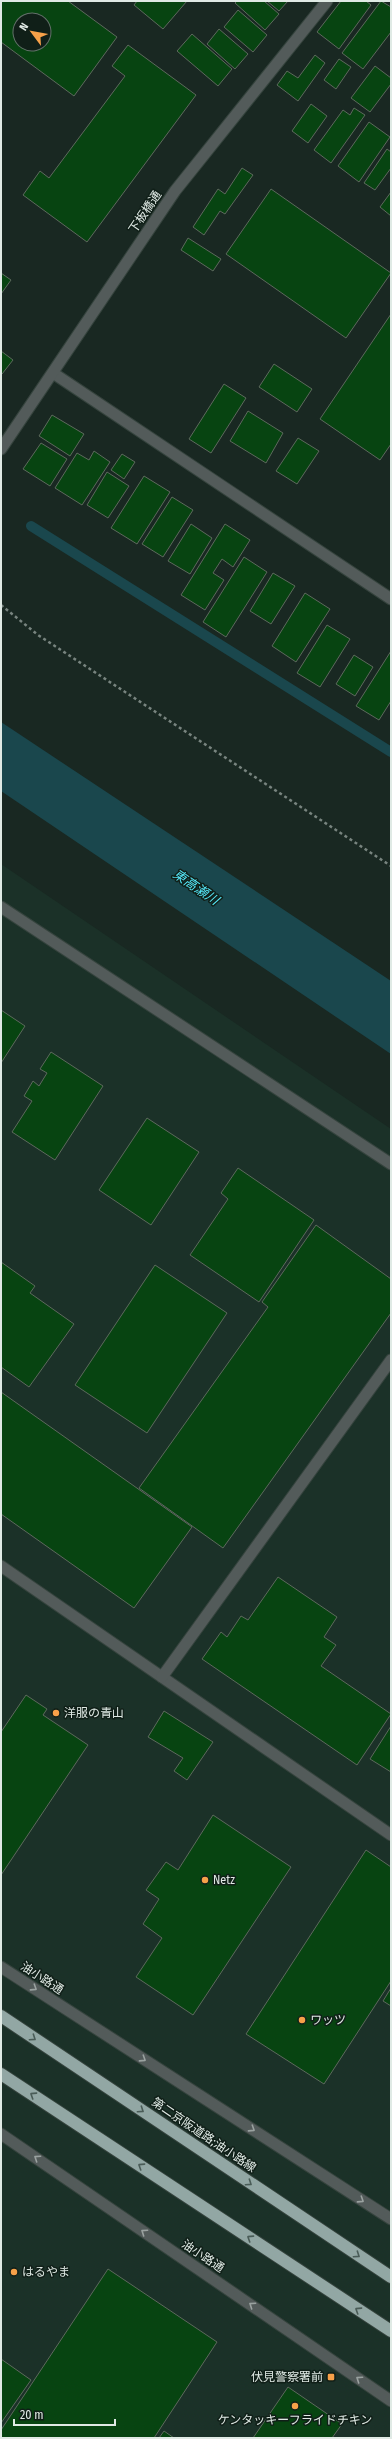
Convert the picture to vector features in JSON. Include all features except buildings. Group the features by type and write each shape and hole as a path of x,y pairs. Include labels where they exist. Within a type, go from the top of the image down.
{"highway":[{"name":"第二京阪道路;油小路線","path":"1,2016 391,2277"},
{"path":"1,2074 391,2331"}],"street":[{"name":"下板橋通","path":"1,449 175,190 327,1"},
{"path":"53,373 391,598"},
{"path":"1,907 391,1164"},
{"path":"162,1677 391,1360"},
{"path":"1,1566 391,1835"},
{"name":"油小路通","path":"1,1967 391,2219"},
{"name":"油小路通","path":"1,2134 391,2401"}],"path":[{"path":"1,605 38,635 391,866"}],"shaded area":[{"path":"1,864 391,1129 391,2438 1,2438"}],"water":[{"name":"東高瀬川","path":"1,722 391,981 391,1054 1,791"}],"waterway":[{"path":"31,526 391,752"}],"place":[{"name":"洋服の青山","path":"56,1713"},
{"name":"Netz","path":"205,1880"},
{"name":"ワッツ","path":"302,2020"},
{"name":"はるやま","path":"14,2272"},
{"name":"伏見警察署前","path":"331,2377"},
{"name":"ケンタッキーフライドチキン","path":"295,2406"}]}
